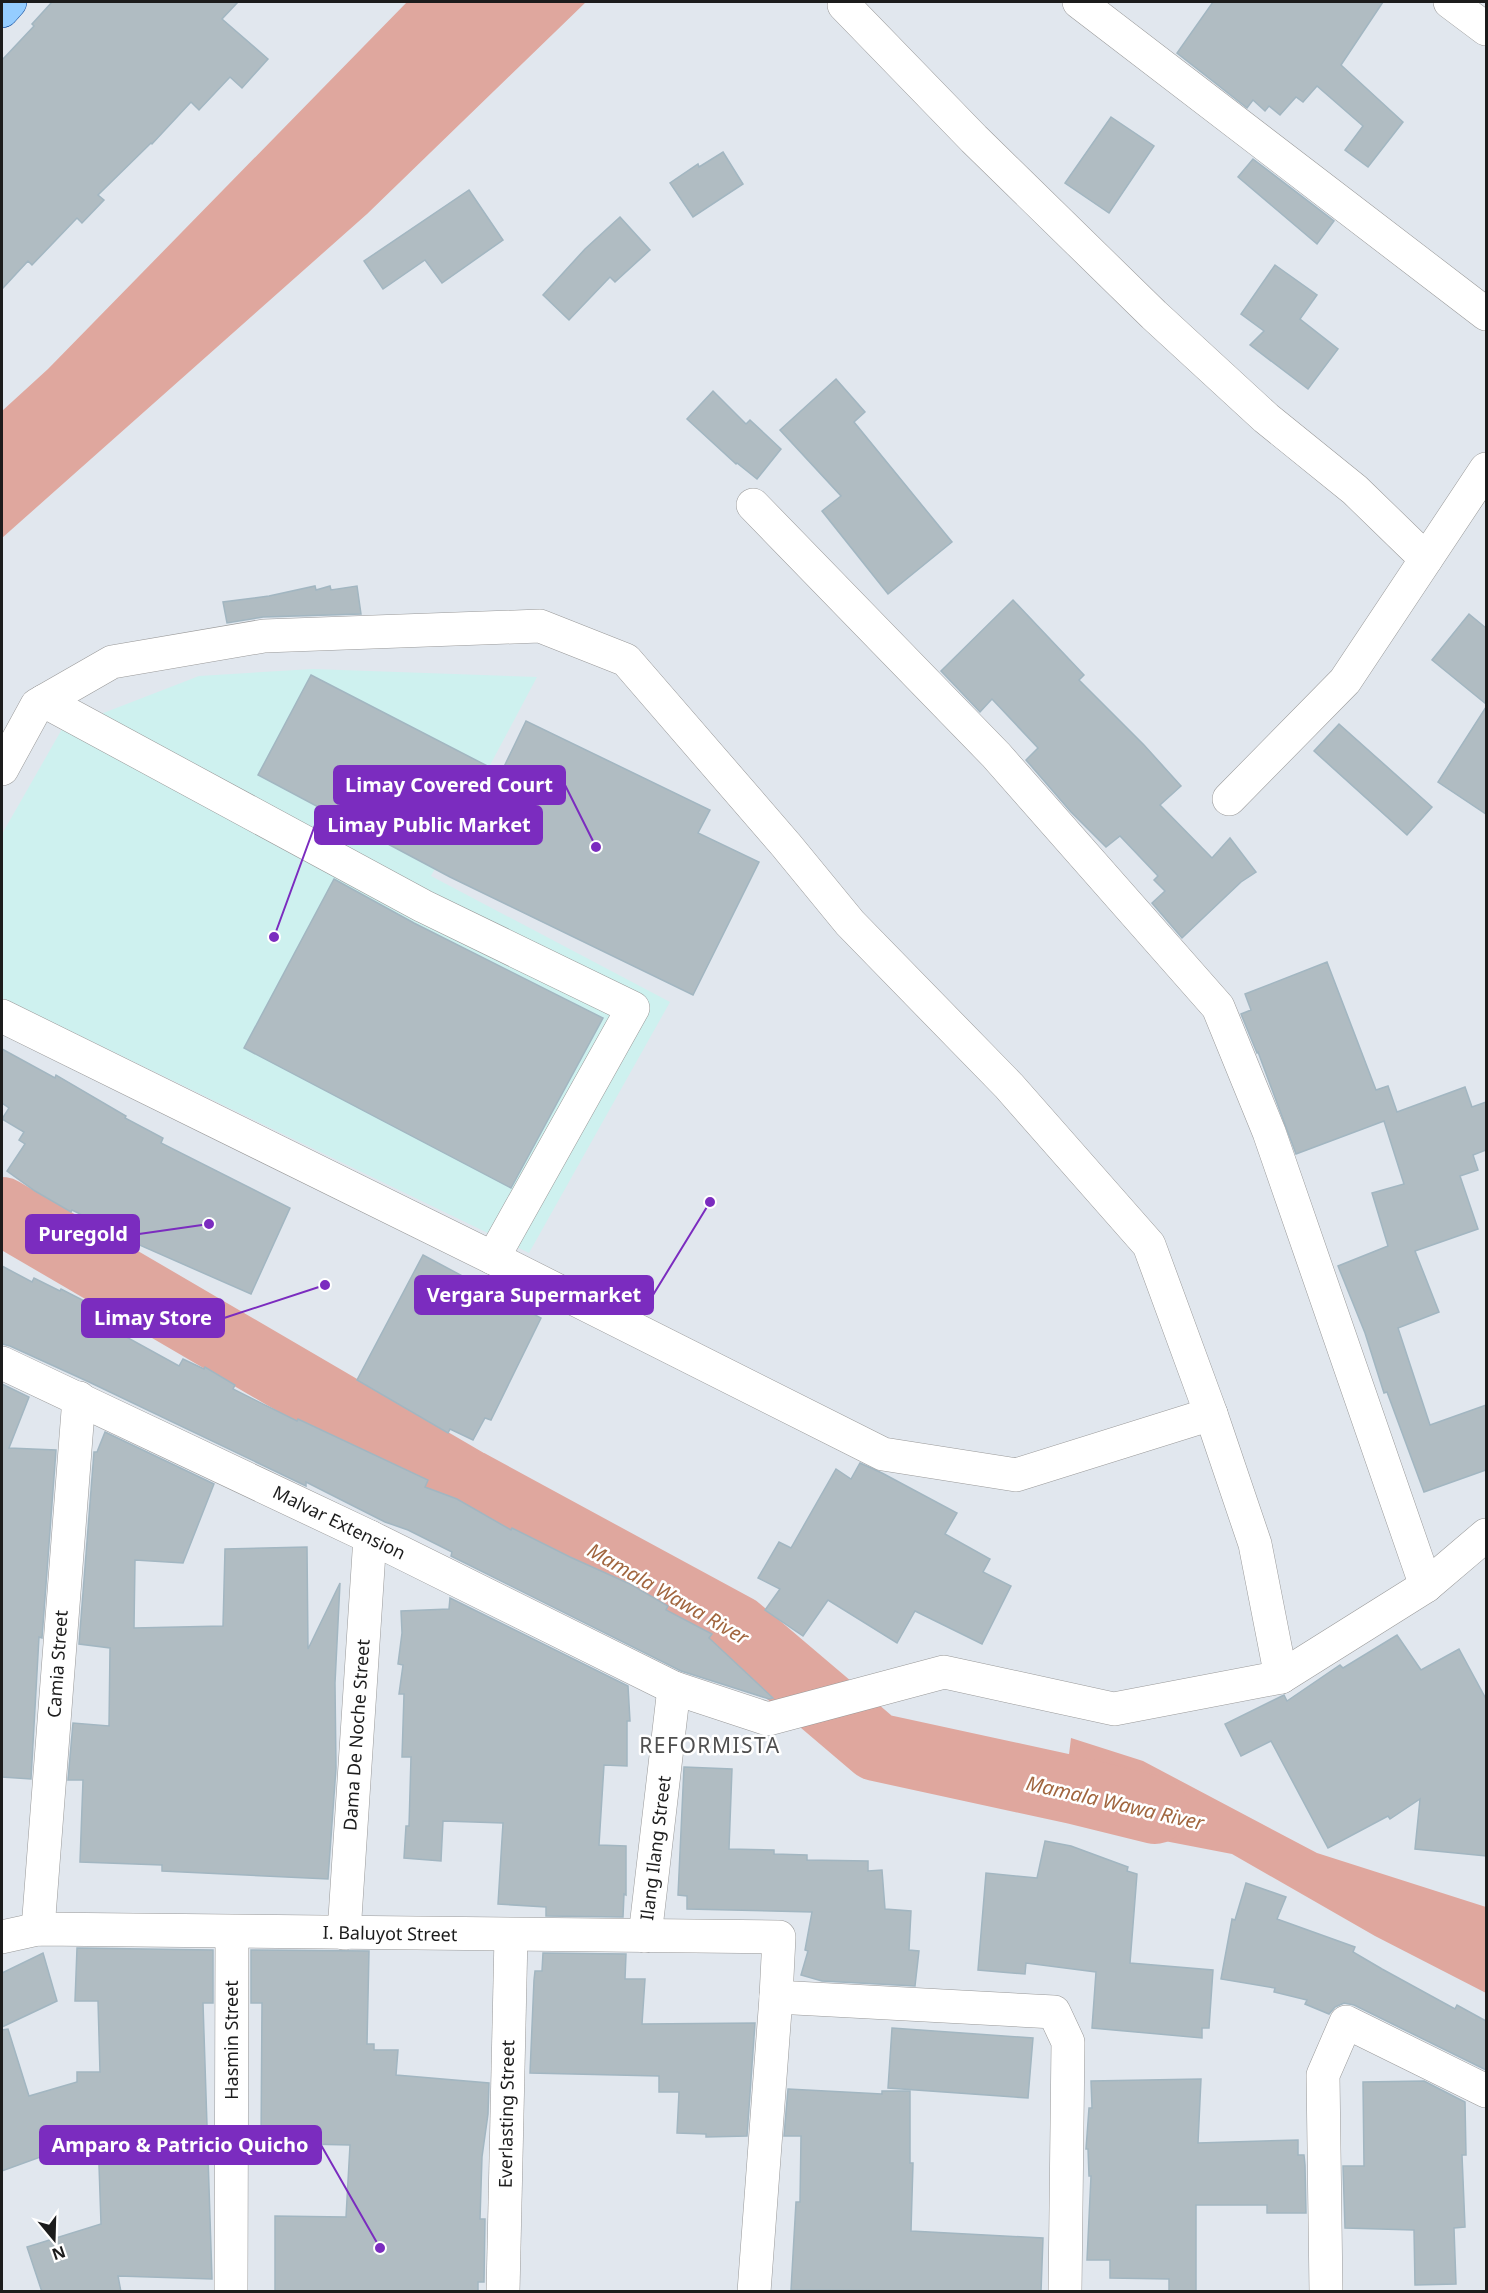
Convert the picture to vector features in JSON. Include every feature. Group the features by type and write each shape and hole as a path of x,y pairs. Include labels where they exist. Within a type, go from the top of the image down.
{"main road":[{"path":"2,11 10,2"}],"street":[{"path":"1079,2 1486,314"},
{"path":"1450,2 1486,29"},
{"path":"844,5 974,139 1154,315 1266,418 1355,490 1426,558"},
{"path":"1229,800 1345,681 1486,469"},
{"path":"753,505 996,755 1218,1007 1273,1143 1323,1283 1371,1433 1426,1586"},
{"path":"2,769 37,705 112,662 264,636 540,626 626,660 786,845 850,923 1009,1086 1149,1245 1211,1414 1255,1544 1281,1677 1426,1586 1486,1535"},
{"path":"44,701 423,906 633,1008 493,1258"},
{"path":"2,1017 493,1258 883,1454 1016,1475 1211,1414"},
{"name":"Malvar Extension","path":"2,1363 370,1537 674,1688 768,1719 944,1672 1114,1709 1281,1677"},
{"name":"Camia Street","path":"38,1929 79,1398"},
{"name":"Dama De Noche Street","path":"344,1933 370,1537"},
{"name":"Ilang Ilang Street","path":"645,1936 674,1688"},
{"name":"I. Baluyot Street","path":"2,1937 38,1929 511,1936 779,1937 776,1996"},
{"name":"Hasmin Street","path":"231,2292 232,1932"},
{"name":"Everlasting Street","path":"503,2292 511,1936"},
{"path":"754,2292 776,1996 1054,2012 1068,2042 1065,2292"},
{"path":"1326,2292 1323,2075 1346,2022 1486,2091"}],"shaded area":[{"path":"313,669 537,677 431,876 670,1002 529,1253 2,998 2,834 62,729 199,676"}],"water":[{"path":"407,2 586,2 367,214 2,538 2,411 48,369"},
{"path":"1071,1738 1143,1761 1317,1853 1486,1907 1486,1993 1375,1936 1232,1854 1061,1821"}],"building":[{"path":"52,2 238,2 222,19 268,59 242,88 230,77 199,110 191,102 152,144 98,195 104,200 82,223 77,218 32,265 28,261 2,289 2,60 34,26 32,24"},
{"path":"1213,2 1383,2 1341,65 1403,122 1368,167 1345,150 1363,126 1317,86 1303,102 1296,97 1280,115 1269,106 1265,111 1253,100 1247,108 1177,53"},
{"path":"1111,117 1154,146 1109,213 1065,183"},
{"path":"723,152 743,184 693,217 670,183 698,164 699,167"},
{"path":"1253,159 1334,221 1317,244 1238,177"},
{"path":"469,190 503,240 442,283 425,260 383,289 364,261"},
{"path":"620,217 650,250 615,282 610,277 569,320 543,295 585,249"},
{"path":"1275,265 1317,295 1300,319 1338,349 1308,389 1250,345 1264,331 1241,314"},
{"path":"836,379 865,412 854,422 952,542 888,594 822,511 841,496 780,430"},
{"path":"713,391 746,424 750,420 781,449 757,479 736,464 687,419"},
{"path":"315,586 316,590 330,586 331,590 357,586 361,614 263,617 227,623 223,602 269,596"},
{"path":"1013,600 1084,675 1079,680 1181,786 1160,805 1212,858 1230,838 1256,872 1241,882 1182,938 1152,903 1165,891 1154,880 1158,876 1120,836 1106,847 1071,812 1026,760 1038,748 992,699 980,712 941,671"},
{"path":"1469,614 1486,628 1486,704 1432,660"},
{"path":"311,675 501,773 526,721 710,810 698,833 759,862 693,995 450,877 258,775"},
{"path":"1486,707 1486,814 1438,782"},
{"path":"1339,724 1432,807 1407,835 1314,751"},
{"path":"334,879 414,923 603,1018 511,1188 244,1048"},
{"path":"1327,962 1376,1090 1388,1086 1397,1112 1465,1087 1472,1107 1486,1102 1486,1150 1473,1155 1478,1170 1460,1176 1478,1229 1415,1251 1439,1312 1398,1328 1430,1425 1486,1405 1486,1470 1424,1492 1387,1392 1384,1393 1365,1333 1338,1266 1388,1246 1372,1193 1404,1184 1384,1121 1296,1154 1258,1052 1241,1014 1251,1010 1245,994"},
{"path":"2,1049 55,1078 56,1075 126,1116 125,1118 163,1138 161,1143 290,1208 251,1294 128,1240 129,1238 72,1210 71,1212 7,1171 25,1144 19,1140 24,1132 2,1119 9,1108 2,1103"},
{"path":"423,1255 541,1318 491,1420 485,1418 473,1440 450,1429 448,1433 357,1380"},
{"path":"2,1266 32,1282 34,1278 60,1291 61,1289 104,1311 99,1322 179,1366 183,1359 204,1369 205,1367 235,1385 233,1389 297,1421 298,1419 428,1480 425,1487 457,1499 511,1530 512,1528 630,1584 668,1606 666,1610 712,1634 709,1638 773,1698 769,1699 681,1671 451,1556 452,1552 408,1530 385,1522 306,1482 306,1486 89,1382 2,1344"},
{"path":"2,1384 29,1397 9,1448 56,1450 42,1638 39,1637 31,1779 2,1777"},
{"path":"105,1432 214,1484 183,1563 135,1560 134,1628 223,1626 225,1549 307,1547 308,1649 340,1583 335,1683 336,1768 328,1879 162,1871 162,1865 80,1862 83,1780 68,1780 73,1723 109,1726 110,1648 79,1644 94,1452 97,1452"},
{"path":"860,1463 957,1513 945,1534 990,1559 983,1572 1011,1586 982,1644 915,1611 897,1643 828,1600 803,1636 765,1610 780,1589 758,1578 779,1542 791,1548 836,1469 851,1479"},
{"path":"450,1598 628,1686 630,1721 627,1721 627,1766 604,1765 599,1845 626,1846 626,1895 624,1894 623,1917 546,1916 546,1907 498,1904 503,1823 443,1821 441,1861 404,1858 406,1826 409,1826 411,1757 402,1757 404,1694 399,1694 403,1665 398,1664 402,1633 401,1611 449,1609"},
{"path":"1397,1635 1421,1670 1459,1649 1486,1699 1486,1856 1415,1849 1420,1799 1390,1819 1388,1816 1328,1848 1271,1741 1241,1756 1225,1724 1284,1695 1287,1701 1340,1665 1343,1668"},
{"path":"684,1767 732,1769 729,1849 774,1850 774,1854 807,1855 807,1860 868,1861 868,1871 882,1870 885,1909 911,1911 909,1950 919,1951 915,1986 822,1981 801,1975 808,1951 805,1950 812,1912 687,1909 687,1896 678,1895"},
{"path":"1045,1841 1071,1846 1128,1867 1127,1871 1137,1874 1130,1963 1213,1970 1209,2028 1202,2028 1202,2038 1092,2028 1096,1972 1026,1963 1025,1974 978,1970 986,1873 1037,1878"},
{"path":"1246,1883 1286,1897 1277,1919 1355,1947 1353,1952 1382,1969 1455,2009 1457,2005 1486,2021 1486,2070 1354,2005 1344,2003 1335,2007 1329,2014 1305,2004 1307,2000 1274,1992 1275,1988 1221,1979 1232,1919 1235,1920"},
{"path":"77,1948 213,1950 213,2003 203,2003 212,2279 118,2276 121,2292 42,2292 27,2247 101,2224 98,2136 2,2171 2,2030 8,2029 29,2096 77,2082 77,2072 100,2072 98,2001 75,2001"},
{"path":"251,1950 369,1951 367,2044 374,2044 374,2050 398,2050 396,2075 489,2083 488,2114 482,2157 480,2219 485,2219 484,2282 478,2282 478,2292 275,2292 275,2216 346,2217 350,2145 261,2143 262,2003 251,2003"},
{"path":"43,1953 57,2001 2,2027 2,1973"},
{"path":"543,1953 626,1954 625,1979 645,1979 642,2024 755,2023 747,2136 706,2137 706,2134 677,2133 679,2092 659,2092 659,2076 530,2073 534,1980 535,1971 542,1971"},
{"path":"892,2028 1033,2038 1028,2098 888,2088"},
{"path":"1201,2079 1198,2143 1298,2140 1298,2155 1304,2155 1306,2213 1267,2213 1267,2205 1196,2205 1196,2292 1169,2292 1169,2279 1110,2278 1110,2260 1087,2260 1091,2176 1089,2176 1088,2149 1086,2149 1089,2108 1092,2108 1091,2081"},
{"path":"1424,2081 1465,2102 1466,2155 1462,2155 1465,2227 1454,2228 1456,2284 1415,2285 1414,2230 1345,2228 1343,2166 1364,2166 1363,2082"},
{"path":"788,2089 882,2094 882,2091 910,2091 910,2163 913,2163 911,2231 1043,2238 1041,2292 791,2290 796,2202 800,2202 801,2136 784,2136"}],"waterway":[{"name":"Mamala Wawa River","path":"2,1211 468,1483 737,1629 876,1747 1155,1810"}],"place":[{"name":"Limay Covered Court","path":"596,847"},
{"name":"Limay Public Market","path":"274,937"},
{"name":"Vergara Supermarket","path":"710,1202"},
{"name":"Puregold","path":"209,1224"},
{"name":"Limay Store","path":"325,1285"},
{"name":"Amparo & Patricio Quicho","path":"380,2248"}],"district":[{"name":"REFORMISTA","path":"710,1746"}]}
